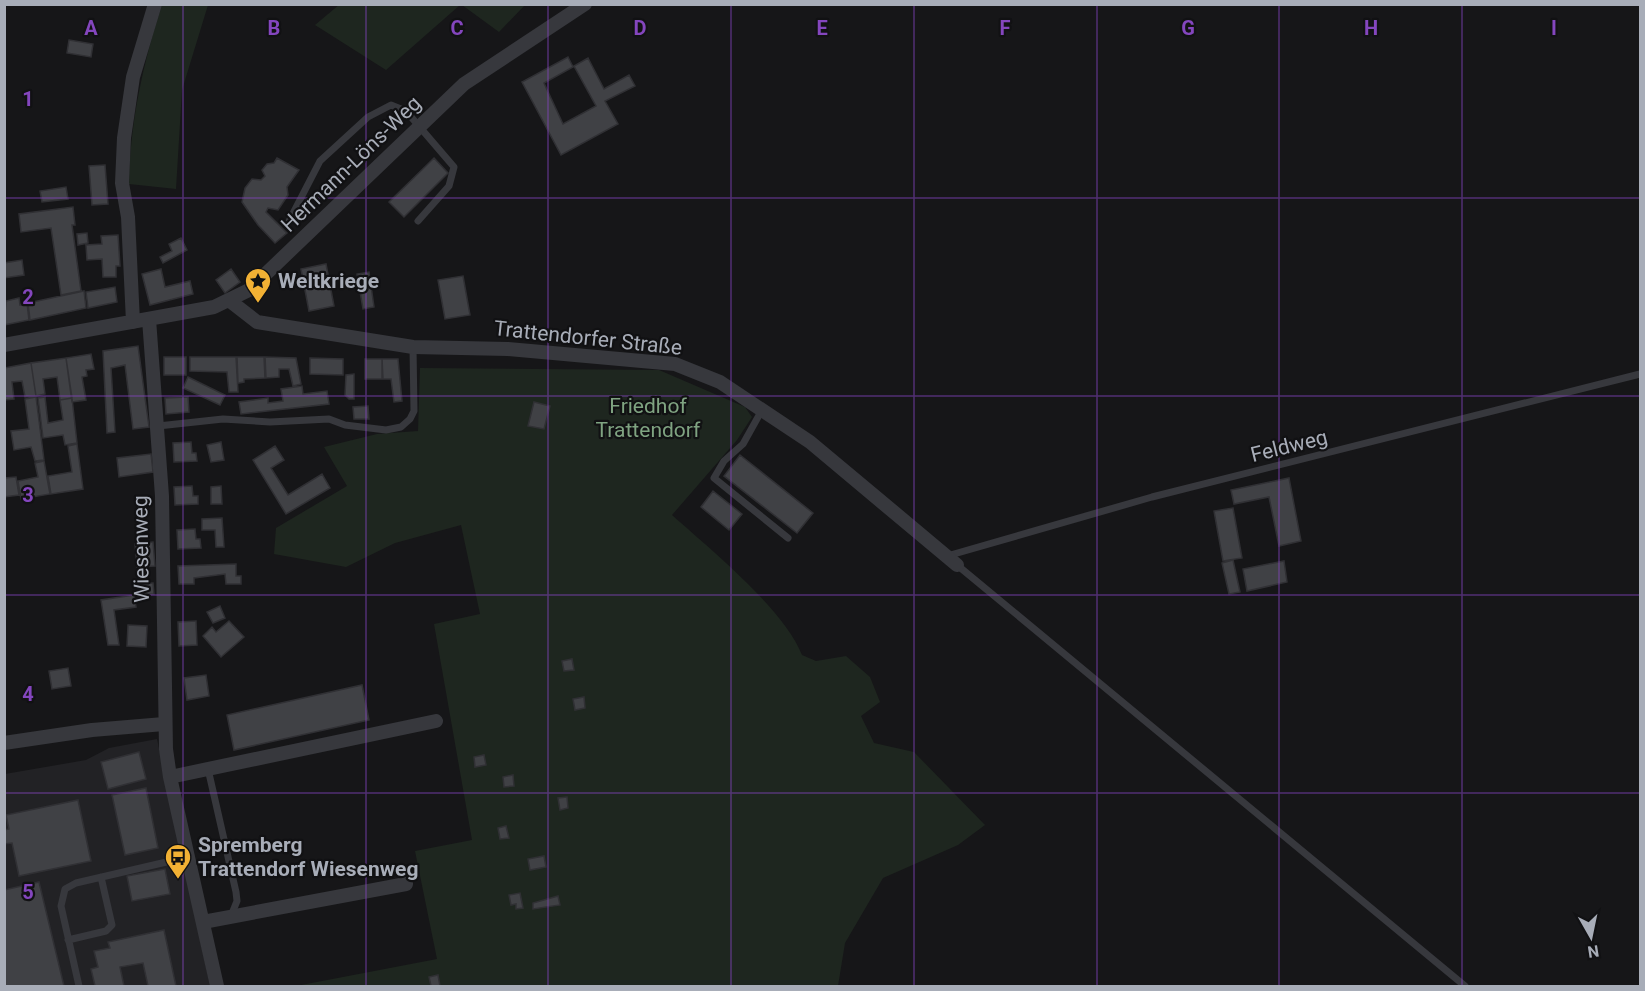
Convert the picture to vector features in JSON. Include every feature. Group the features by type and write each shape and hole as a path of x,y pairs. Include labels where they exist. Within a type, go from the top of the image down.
{"street":[{"path":"4,345 133,322 128,217 122,183 124,138 133,77 154,4"},
{"name":"Hermann-Löns-Weg","path":"133,322 214,307 249,290 464,84 585,4"},
{"name":"Trattendorfer Straße","path":"230,301 256,322 413,347 508,349 675,364 720,382 810,442 952,561"},
{"name":"Wiesenweg","path":"149,319 158,426 164,724 170,777 217,987"},
{"path":"170,777 436,721"},
{"path":"4,743 92,730 164,724"},
{"path":"203,922 406,884"}],"lane":[{"path":"288,223 320,161 368,117 391,105 406,111 454,167 449,186 418,221"},
{"path":"158,426 223,419 270,422 329,419 345,424 386,430 401,426 410,419 414,411 413,347"},
{"name":"Feldweg","path":"952,561 1152,497 1641,374"},
{"path":"762,408 743,444 724,460 714,478 789,538"},
{"path":"952,561 1465,987"},
{"path":"208,770 236,892 237,901 231,916"},
{"path":"79,987 61,906 62,894 70,886 188,857"},
{"path":"68,940 106,931 112,925 101,877"}],"shaded area":[{"path":"157,739 210,986 5,986 5,774 86,760 109,748"}],"green space":[{"path":"340,4 460,5 386,70 315,25"},
{"path":"162,5 208,5 182,90 176,189 129,184 132,138 139,93"},
{"path":"462,5 525,5 499,32"},
{"name":"Friedhof Trattendorf","path":"420,368 659,370 745,407 752,417 737,440 672,515 763,599 793,637 802,655 816,661 846,656 870,677 880,702 861,716 874,743 914,752 985,825 958,845 883,878 845,943 838,986 296,986 437,959 415,851 472,840 434,624 480,614 461,525 395,543 346,567 274,554 276,528 347,486 324,447 377,434 418,431"}],"building":[{"path":"69,40 93,44 91,57 67,53"},
{"path":"568,57 573,67 544,83 563,124 596,106 574,66 588,58 604,89 629,75 635,86 605,101 618,124 561,155 522,82"},
{"path":"277,158 299,170 287,187 288,195 278,210 268,208 266,212 287,233 275,243 258,225 242,202 245,188 252,179 261,180 265,176 262,170 267,164 274,163"},
{"path":"434,158 448,173 404,217 389,202"},
{"path":"105,165 108,204 92,205 89,166"},
{"path":"66,187 68,199 42,202 40,191"},
{"path":"73,207 75,225 72,225 81,291 61,295 51,228 21,232 19,214"},
{"path":"87,233 88,243 78,245 77,234"},
{"path":"118,235 120,266 116,266 116,277 103,277 102,259 87,260 86,245 102,244 101,236"},
{"path":"181,238 187,250 163,263 160,257 172,251 169,244"},
{"path":"22,260 24,275 4,278 4,263"},
{"path":"326,264 334,306 309,311 301,269"},
{"path":"161,269 165,287 190,281 193,294 150,305 142,274"},
{"path":"231,269 240,282 225,293 216,280"},
{"path":"369,272 374,307 363,309 357,274"},
{"path":"463,276 470,315 445,319 438,280"},
{"path":"115,287 117,302 88,308 86,292"},
{"path":"84,291 86,308 30,320 28,303"},
{"path":"19,298 20,305 27,303 29,320 4,325 6,301"},
{"path":"138,346 149,427 133,429 125,365 111,368 115,432 107,433 103,351"},
{"path":"91,354 94,369 86,370 87,376 82,377 86,400 72,402 66,358"},
{"path":"164,357 186,357 186,375 164,375"},
{"path":"190,357 236,357 238,392 229,392 227,372 190,371"},
{"path":"237,357 264,357 265,378 244,379 244,382 238,383"},
{"path":"265,357 296,358 301,384 293,386 289,369 279,369 279,377 266,378"},
{"path":"66,358 72,398 60,400 57,377 43,379 45,394 36,396 31,363"},
{"path":"310,358 343,359 343,375 310,374"},
{"path":"365,359 382,359 382,379 365,379"},
{"path":"382,359 398,359 402,401 394,402 391,379 383,379"},
{"path":"31,363 36,396 25,397 22,381 12,382 14,399 4,400 4,368"},
{"path":"354,374 354,399 349,399 345,395 346,375"},
{"path":"188,377 225,395 220,405 183,388"},
{"path":"302,386 303,394 327,391 329,404 241,414 239,402 268,398 268,403 283,401 281,389"},
{"path":"36,397 44,460 35,461 31,447 14,450 11,431 29,429 25,399"},
{"path":"45,397 48,423 63,420 60,400 72,398 77,443 65,445 63,435 43,438 38,398"},
{"path":"188,397 189,412 166,414 165,398"},
{"path":"534,402 550,406 544,429 528,426"},
{"path":"368,406 369,419 354,419 353,407"},
{"path":"191,442 192,453 196,453 197,461 174,462 173,443"},
{"path":"221,442 224,460 211,462 207,445"},
{"path":"77,444 83,489 51,494 48,476 72,472 68,446"},
{"path":"275,446 284,460 271,468 288,495 322,474 330,488 286,514 253,460"},
{"path":"151,454 153,472 119,477 117,458"},
{"path":"740,455 813,513 797,533 724,476"},
{"path":"44,461 50,494 21,499 18,481 38,477 35,463"},
{"path":"16,477 19,495 4,497 4,478"},
{"path":"1289,478 1301,541 1279,546 1269,497 1234,504 1231,490"},
{"path":"192,486 193,496 198,496 198,504 175,505 174,487"},
{"path":"221,486 222,504 211,504 211,487"},
{"path":"713,491 742,514 729,530 701,507"},
{"path":"1233,508 1242,558 1223,561 1214,511"},
{"path":"222,518 224,547 216,547 215,530 202,530 202,519"},
{"path":"195,529 196,539 200,539 201,548 178,549 177,530"},
{"path":"153,542 155,566 137,567 135,544"},
{"path":"1233,560 1240,592 1229,594 1222,563"},
{"path":"1284,561 1287,582 1247,591 1243,569"},
{"path":"236,564 236,576 241,576 241,584 226,584 225,574 194,578 194,584 179,584 178,566"},
{"path":"153,583 154,594 141,595 140,584"},
{"path":"134,595 136,607 114,610 119,645 108,645 101,600"},
{"path":"220,606 225,618 213,623 207,612"},
{"path":"196,621 197,645 179,646 178,622"},
{"path":"229,621 244,637 221,657 203,636 212,627 216,632"},
{"path":"128,625 147,626 146,647 127,646"},
{"path":"572,659 574,670 564,671 562,661"},
{"path":"68,668 71,686 52,689 49,671"},
{"path":"206,675 209,696 187,700 184,678"},
{"path":"362,685 369,720 234,750 227,715"},
{"path":"584,697 585,708 575,710 573,699"},
{"path":"139,752 146,779 108,789 101,762"},
{"path":"484,755 486,765 475,767 474,757"},
{"path":"513,775 514,786 504,787 503,777"},
{"path":"146,788 158,848 125,855 112,795"},
{"path":"567,797 568,808 560,810 558,798"},
{"path":"78,800 91,861 19,876 12,843 4,844 4,830 9,829 6,815"},
{"path":"506,826 509,838 500,839 498,828"},
{"path":"544,856 546,867 530,870 528,859"},
{"path":"165,869 170,894 132,901 127,876"},
{"path":"39,882 64,986 4,986 4,890"},
{"path":"520,893 523,908 516,909 516,904 511,905 509,895"},
{"path":"558,896 560,905 533,909 533,903"},
{"path":"164,930 176,986 148,986 143,963 120,967 124,986 95,986 91,969 98,967 94,951 110,948 108,942"},
{"path":"438,975 440,986 431,986 429,977"}],"place":[{"name":"Weltkriege","path":"258,304"},
{"name":"Spremberg Trattendorf Wiesenweg","path":"178,880"}]}
